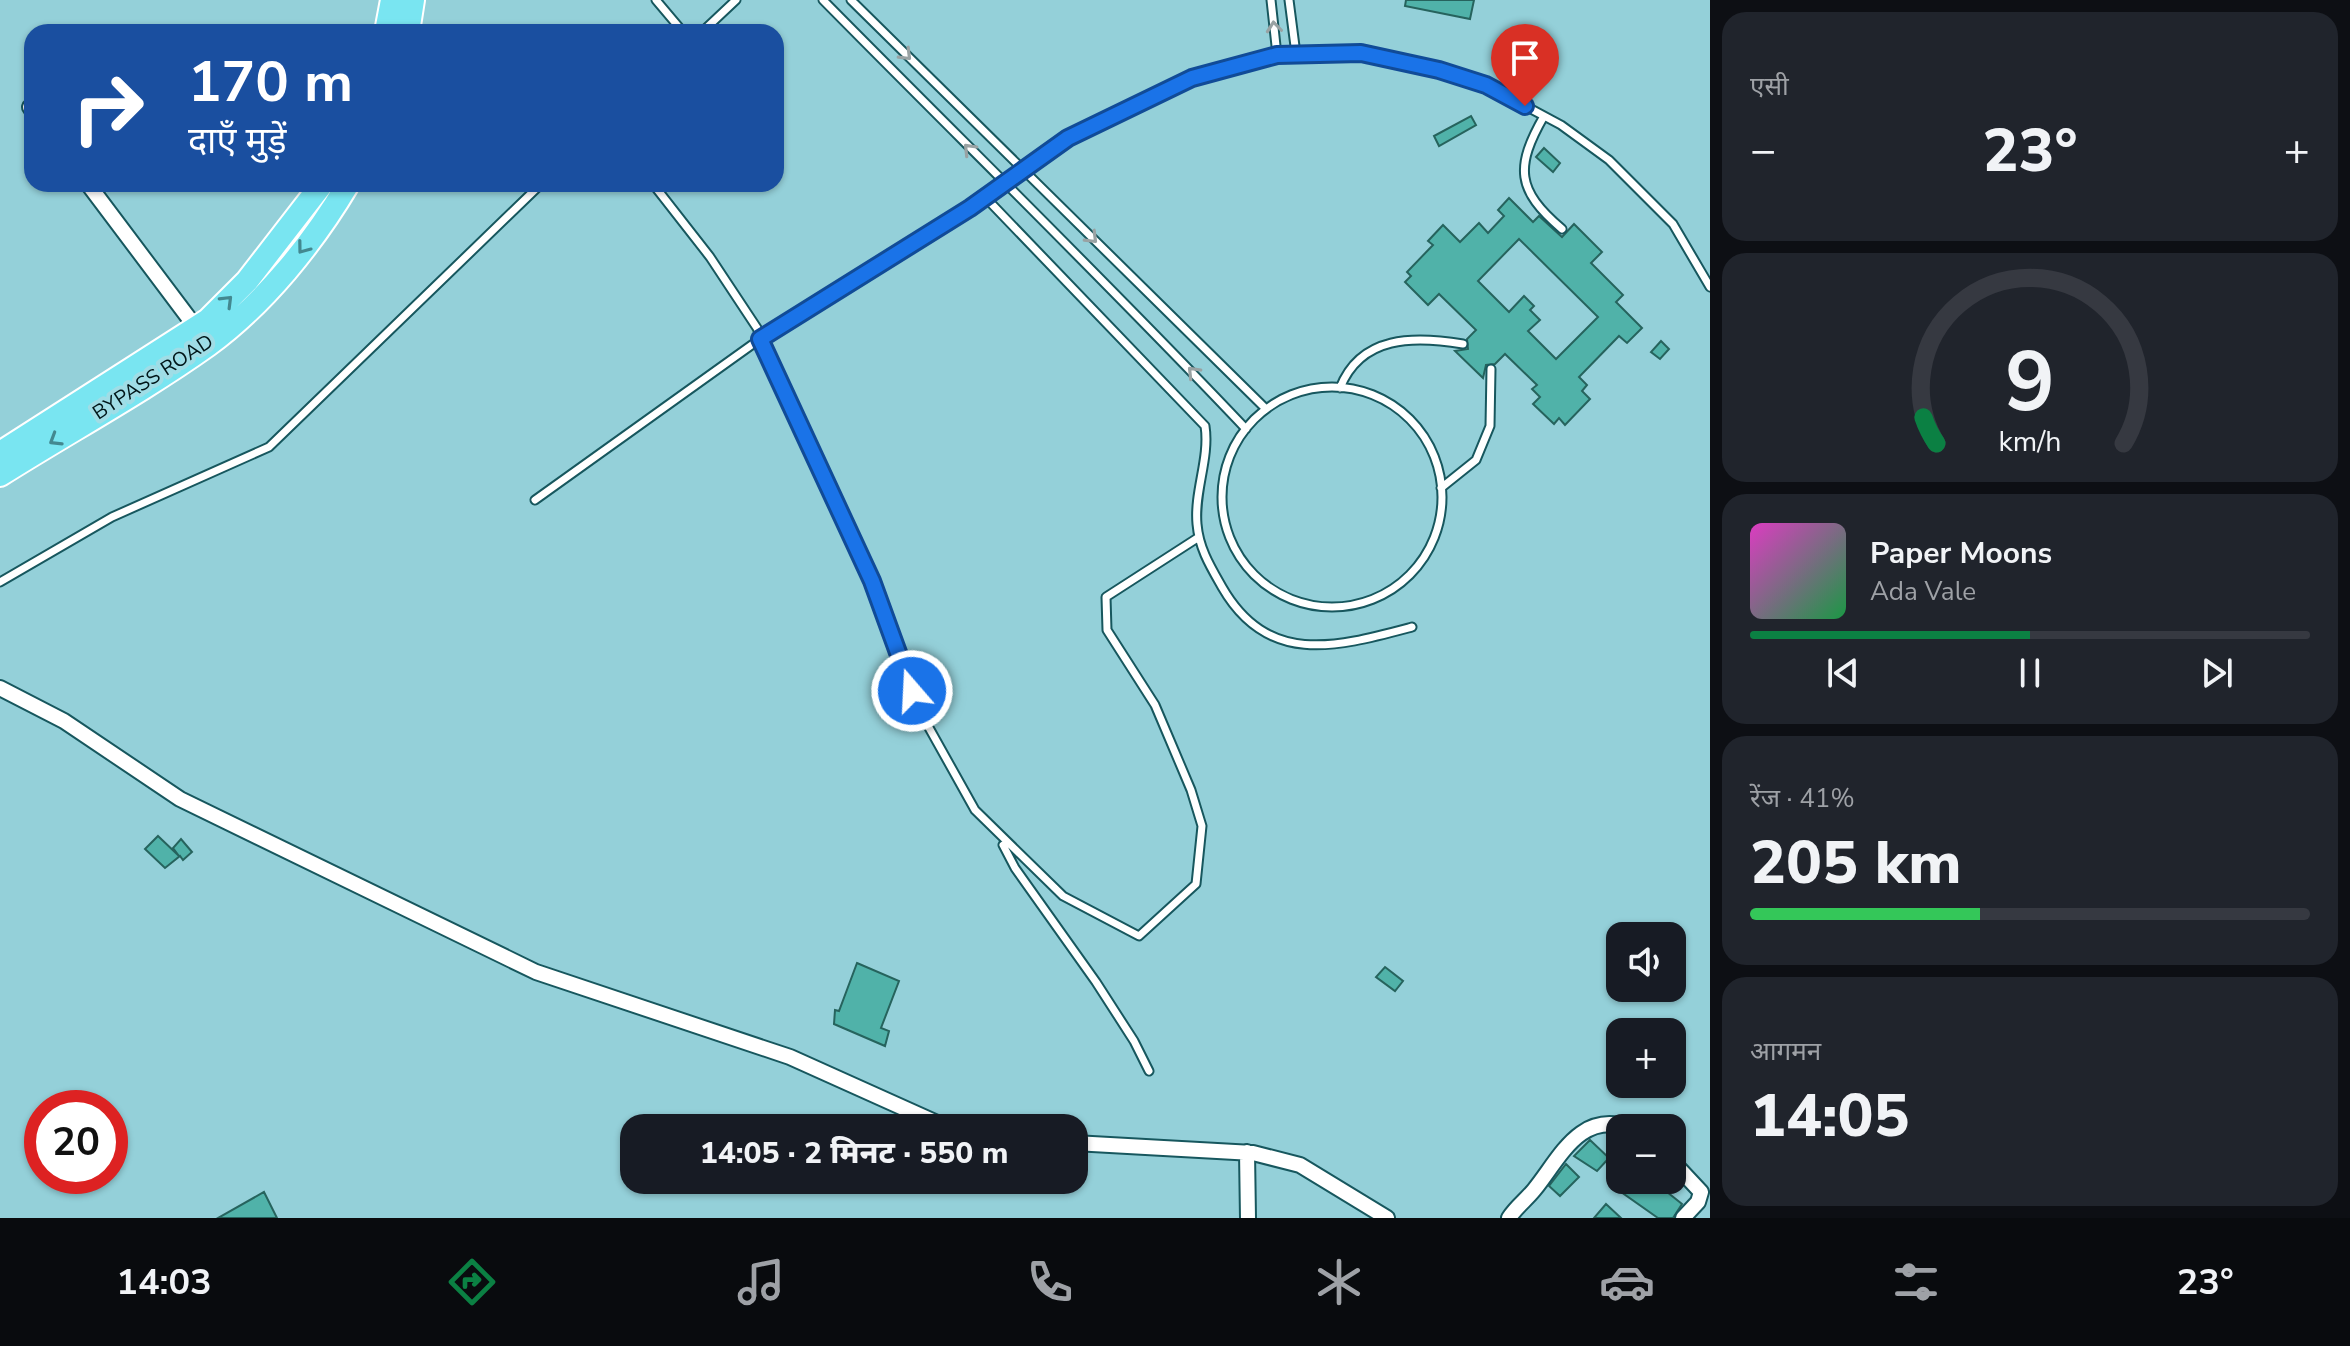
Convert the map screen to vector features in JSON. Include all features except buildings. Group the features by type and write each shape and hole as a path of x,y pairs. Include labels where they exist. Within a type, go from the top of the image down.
{"main road":[{"path":"388,24 392,0"},
{"path":"409,24 413,0"},
{"name":"BYPASS ROAD","path":"0,453 197,329 247,281 316,192"},
{"name":"BYPASS ROAD","path":"0,475 208,344 253,305 299,254 342,192"}],"street":[{"path":"94,192 197,329"},
{"path":"0,688 64,721 180,799 536,972 790,1057 917,1114"},
{"path":"1509,1218 1560,1152 1581,1132 1600,1124 1606,1125"},
{"path":"1088,1144 1247,1152 1300,1165 1387,1218"},
{"path":"1247,1152 1248,1218"},
{"path":"1683,1218 1698,1202 1701,1192 1686,1176"}],"lane":[{"path":"656,0 676,24"},
{"path":"710,24 736,0"},
{"path":"823,0 1003,184 1143,320 1246,429"},
{"path":"851,0 1266,409"},
{"path":"1271,0 1277,55"},
{"path":"1289,0 1296,54"},
{"path":"535,500 760,339 985,197 1068,138 1192,78 1277,55 1361,53 1439,70 1486,85 1544,116 1609,160 1673,224 1710,287"},
{"path":"1544,116 1526,147 1523,165 1525,182 1537,208 1562,229"},
{"path":"0,582 112,517 269,447 327,396 533,192"},
{"path":"659,192 710,257 760,339 872,581 918,708 975,810 1000,838 1063,896 1139,936 1196,884 1202,826 1191,790 1155,705 1107,630 1104,610 1106,597 1199,537"},
{"path":"985,197 1205,426 1207,440 1199,479 1199,537 1203,553 1226,594 1249,623 1296,645 1346,644 1412,627"},
{"path":"1340,388 1348,366 1380,347 1416,338 1463,344"},
{"path":"1441,488 1476,460 1490,426 1491,369"},
{"path":"1340,388 1366,392 1398,407 1422,433 1438,464 1441,488 1436,533 1419,564 1394,588 1362,603 1338,606 1293,600 1262,583 1239,557 1225,524 1222,493 1228,461 1246,429 1266,409 1297,392 1340,388"},
{"path":"1000,838 1015,868 1117,1014 1149,1071"}],"route":[{"path":"912,691 872,581 760,339 970,208 1068,138 1192,78 1277,55 1361,53 1439,70 1486,85 1525,106"}]}
